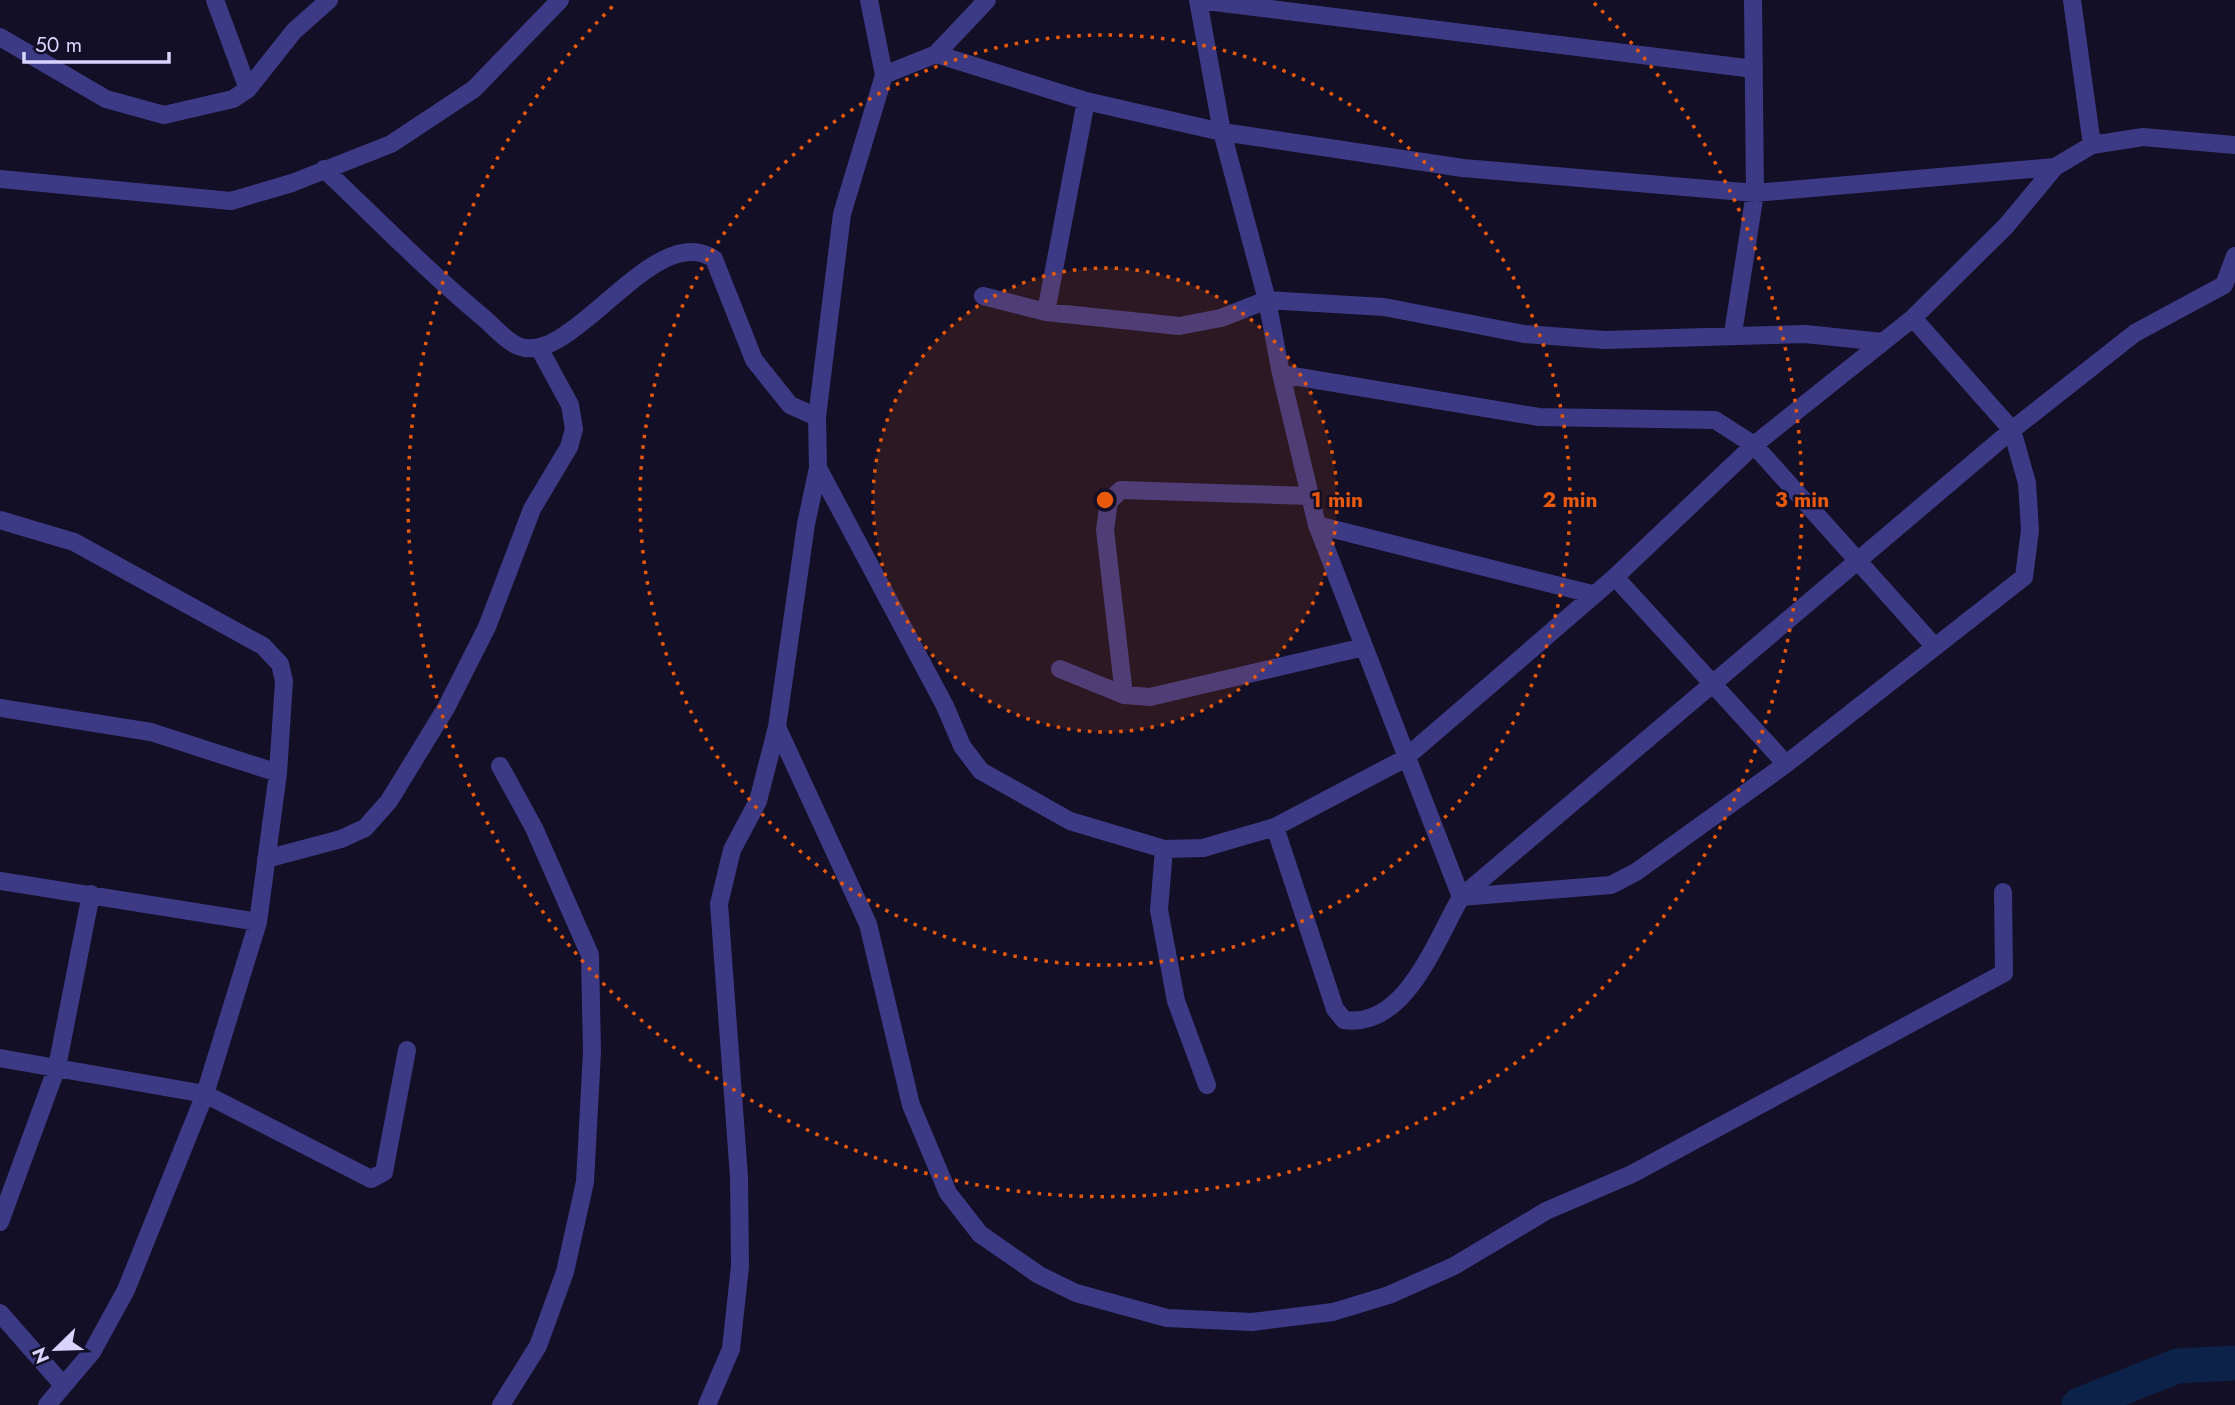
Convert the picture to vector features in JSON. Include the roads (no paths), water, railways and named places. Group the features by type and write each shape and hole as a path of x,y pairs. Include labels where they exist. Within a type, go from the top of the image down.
{"street":[{"path":"215,0 248,89"},
{"path":"0,37 106,99 135,110 164,115 233,99 248,89 294,31 329,0"},
{"path":"0,179 231,201 292,183 391,144 474,89 560,0"},
{"path":"707,1405 731,1349 740,1266 739,1177 719,904 732,850 758,801 777,727 806,524 818,468 817,417 842,214 884,75 869,0"},
{"path":"884,75 936,54 988,0"},
{"path":"1461,897 1405,759 1317,525 1281,374 1267,300 1222,132 1198,0 1754,69"},
{"path":"1733,334 1755,193 1753,0"},
{"path":"2072,0 2092,145"},
{"path":"936,54 1086,101 1222,132 1463,168 1755,193 2055,167"},
{"path":"1046,312 1086,101"},
{"path":"818,468 945,706 962,746 981,771 1070,821 1164,849 1203,848 1275,827 1405,759 1592,594 1615,577 1754,445 1913,318 2006,226 2055,167 2092,145 2143,137 2235,145"},
{"path":"324,169 518,346 539,348 562,340 626,284 679,253 702,251 714,259 754,360 790,405 817,417"},
{"path":"1275,827 1327,991 1344,1020 1361,1023 1374,1019 1406,994 1461,897 2012,430 2135,333 2230,286 2235,256"},
{"path":"983,296 1046,312 1180,326 1221,318 1267,300 1384,307 1524,334 1605,340 1733,334 1805,334 1882,342"},
{"path":"1461,897 1611,885 1636,872 1786,764 2024,577 2030,530 2027,483 2012,430 1913,318"},
{"path":"266,859 341,839 365,828 389,801 446,708 487,627 532,509 572,438 574,429 570,405 539,348"},
{"path":"1281,374 1539,417 1715,421 1754,445 1935,647"},
{"path":"1124,695 1105,530 1109,501 1121,490 1310,496"},
{"path":"0,520 74,542 272,653 280,664 284,681 278,773 257,922 205,1094 126,1290 92,1352 47,1405"},
{"path":"1317,525 1592,594"},
{"path":"1615,577 1786,764"},
{"path":"1060,669 1124,695 1150,697 1364,647"},
{"path":"0,708 151,732 278,773"},
{"path":"777,727 868,924 911,1105 948,1194 980,1234 1039,1275 1076,1293 1167,1318 1252,1322 1333,1312 1388,1295 1454,1266 1546,1211 1632,1174 2004,973 2003,892"},
{"path":"500,766 534,828 590,955 592,1052 585,1182 565,1272 538,1346 500,1405"},
{"path":"1164,849 1159,910 1176,1001 1207,1085"},
{"path":"0,881 257,922"},
{"path":"0,1222 57,1067 92,894"},
{"path":"0,1058 205,1094 359,1174 377,1178 384,1172 407,1050"},
{"path":"0,1313 63,1385"}],"waterway":[{"path":"2079,1405 2177,1366 2235,1363"}]}
